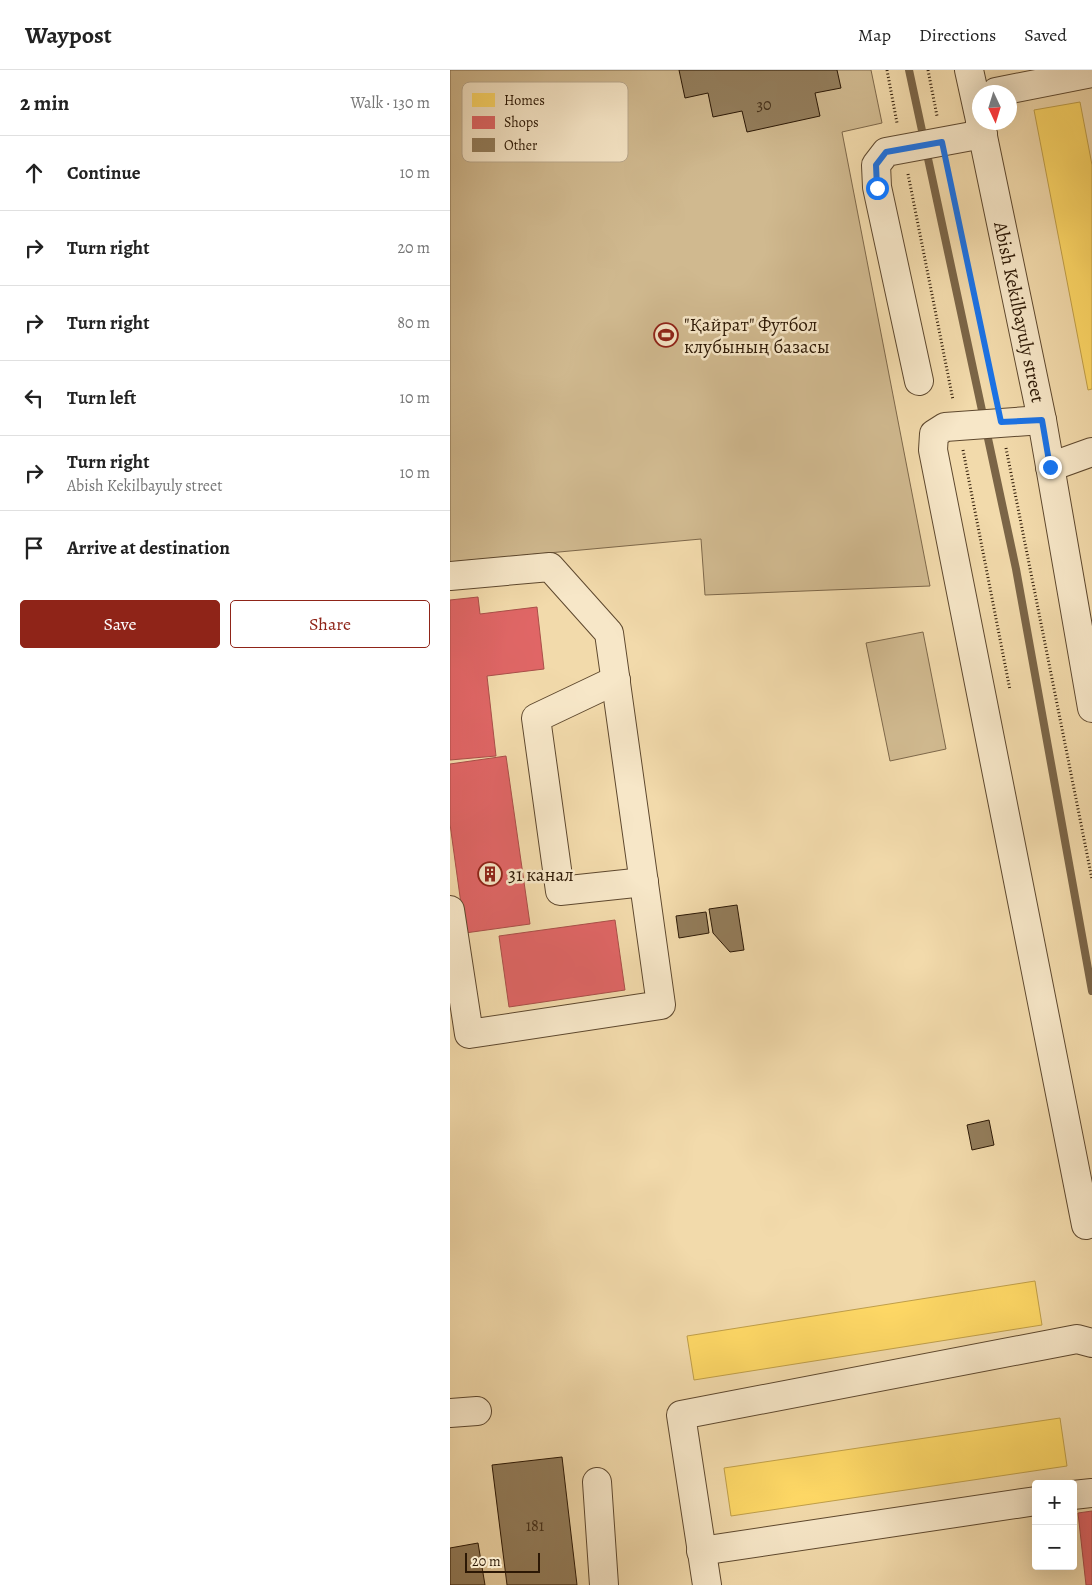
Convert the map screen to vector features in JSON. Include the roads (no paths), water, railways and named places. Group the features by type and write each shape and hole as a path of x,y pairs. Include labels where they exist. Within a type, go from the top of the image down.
{"street":[{"name":"Abish Kekilbayuly street","path":"968,70 973,85"},
{"path":"1017,99 1092,74"},
{"path":"919,381 877,188 876,165 886,152 942,142 972,118"},
{"name":"Abish Kekilbayuly street","path":"986,130 1050,467 1081,570 1091,695"},
{"path":"1042,420 945,427 934,434 933,450 1086,1225"},
{"path":"1050,467 1092,452"},
{"path":"450,576 550,567 609,633 661,1005 469,1034 453,947 450,910"},
{"path":"616,680 536,718 560,891 644,882"},
{"path":"707,1585 680,1415 1077,1339 1092,1343"},
{"path":"450,1413 477,1411"},
{"path":"597,1482 604,1585"},
{"path":"1077,1494 1092,1492"},
{"path":"701,1551 1032,1502"}],"waterway":[{"path":"909,70 1016,569 1092,991"}],"place":[{"name":"\"Қайрат\" Футбол клубының базасы","path":"666,335"},
{"name":"31 канал","path":"490,874"}]}
